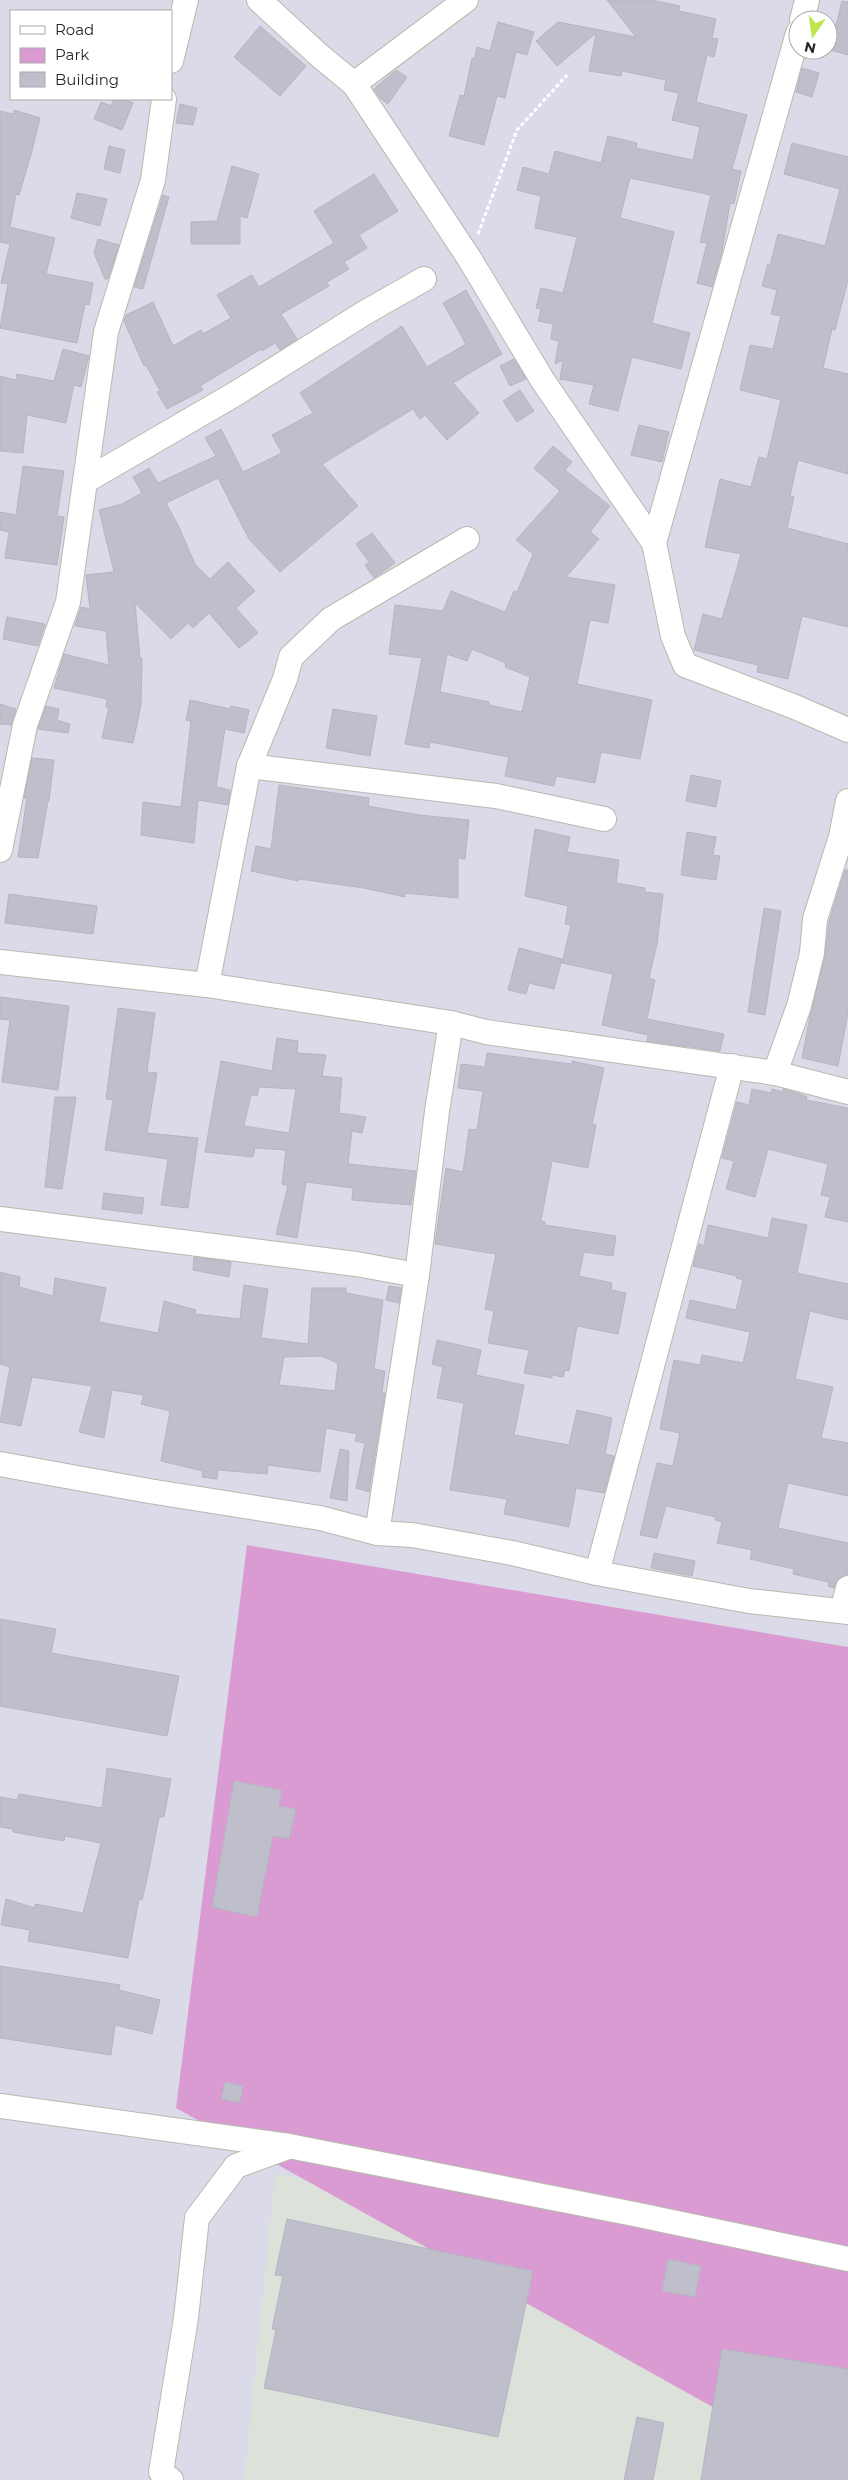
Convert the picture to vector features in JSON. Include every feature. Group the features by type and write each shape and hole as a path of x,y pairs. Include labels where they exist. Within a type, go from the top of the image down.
{"street":[{"path":"172,57 186,0"},
{"path":"260,0 320,56 354,84 469,258 543,381 654,543 673,636 684,665 795,707 848,730"},
{"path":"354,84 466,0"},
{"path":"654,543 790,60"},
{"path":"0,850 25,725 68,602 87,480 106,332 153,180 164,100"},
{"path":"87,480 235,394 366,312 424,279"},
{"path":"207,985 249,766 285,679 291,657 331,619 467,539"},
{"path":"249,766 496,796 604,819"},
{"path":"774,1073 799,1006 812,953 815,919 844,837 848,801"},
{"path":"0,962 207,985 451,1023 486,1032 774,1073 848,1092"},
{"path":"377,1533 417,1275 436,1111 451,1023"},
{"path":"597,1573 732,1066"},
{"path":"0,1219 356,1264 417,1275"},
{"path":"0,1464 150,1491 320,1518 377,1533 421,1537 512,1553 597,1573 749,1601 845,1611 848,1588"},
{"path":"0,2106 290,2146 634,2214 848,2259"},
{"path":"171,2480 161,2472 186,2318 197,2218 236,2166 290,2146"}],"path":[{"path":"469,258 517,130 567,75"}],"shaded area":[{"path":"275,2174 848,2265 848,2480 244,2480"}],"green space":[{"path":"247,1545 848,1647 848,2480 844,2480 176,2108"}],"building":[{"path":"607,0 652,0 680,6 679,11 716,19 712,38 718,39 714,57 707,55 696,102 747,115 732,169 741,171 734,204 730,203 722,251 712,287 697,283 707,243 700,242 711,195 630,178 620,218 674,232 652,323 690,333 681,369 632,357 618,411 589,404 594,385 560,379 563,360 555,364 559,341 551,339 553,324 538,321 541,309 536,308 541,288 563,293 577,237 535,228 541,196 517,190 523,167 549,174 555,151 601,163 608,136 637,143 636,148 693,160 700,127 672,120 679,93 664,90 666,80 622,71 621,76 589,71 596,33 557,66 536,41 558,22 636,37"},
{"path":"842,1 848,2 848,55 838,52 838,17"},
{"path":"498,22 534,32 527,55 516,52 505,98 497,96 484,145 449,136 460,95 464,96 472,58 475,58 477,47 490,51"},
{"path":"260,26 306,66 280,96 234,57"},
{"path":"802,68 819,73 812,97 796,92"},
{"path":"396,70 407,77 388,104 381,99 374,89"},
{"path":"114,100 126,100 133,103 122,130 94,119 101,102 111,106"},
{"path":"180,104 197,108 193,125 176,123"},
{"path":"14,110 40,118 19,195 16,194 10,227 55,238 46,274 93,283 89,305 85,304 77,343 0,328 8,284 1,283 10,244 0,242 0,111 13,114"},
{"path":"792,143 848,157 848,280 835,330 832,329 823,368 848,374 848,474 798,460 790,496 794,497 787,528 848,544 848,627 802,616 788,679 757,672 758,665 694,650 703,614 722,619 741,554 705,547 720,479 751,487 759,457 767,459 781,400 740,390 750,345 773,349 781,316 771,314 777,290 762,286 768,264 770,265 778,234 825,246 840,189 784,174"},
{"path":"109,146 125,150 120,173 104,169"},
{"path":"232,166 259,174 247,218 240,216 240,244 191,244 191,222 217,221"},
{"path":"374,174 398,211 359,235 367,248 344,262 349,269 327,282 329,286 281,314 297,339 280,350 275,343 262,351 261,349 200,386 203,390 167,409 157,392 160,391 146,365 144,366 124,321 126,315 153,302 173,346 201,330 203,334 231,318 217,295 252,275 259,287 334,243 314,211"},
{"path":"77,193 107,199 100,226 71,218"},
{"path":"163,195 169,197 143,289 134,287"},
{"path":"98,239 119,245 108,279 105,279 94,253"},
{"path":"466,290 502,354 453,383 479,413 447,440 425,415 420,419 413,409 322,464 358,506 280,572 249,539 218,478 166,503 195,564 210,579 228,562 255,591 236,608 258,633 239,648 209,613 193,628 188,623 171,639 135,603 140,658 142,658 141,705 133,743 102,738 109,707 106,707 107,699 54,688 64,654 109,665 106,631 75,626 81,607 90,609 86,575 114,572 99,510 122,504 142,493 133,477 149,468 158,483 216,456 205,438 221,429 243,472 282,453 272,435 313,413 300,393 402,326 427,367 466,344 443,303"},
{"path":"63,349 89,356 81,387 74,385 66,423 27,415 23,453 0,451 0,376 16,380 17,374 54,381"},
{"path":"514,359 526,379 510,386 500,366"},
{"path":"520,390 534,411 517,422 503,401"},
{"path":"639,425 669,432 662,462 631,455"},
{"path":"553,446 572,462 565,470 610,506 590,532 599,539 566,577 615,585 608,623 590,620 577,684 652,700 640,759 601,752 595,783 556,776 554,786 505,776 509,757 430,742 429,748 405,744 422,658 389,654 395,605 443,611 451,591 505,612 514,591 517,592 533,554 516,540 560,491 534,468","holes":["472,649 506,663 505,667 530,677 522,712 489,705 489,702 440,692 447,654 467,661"]},
{"path":"23,466 64,471 57,516 64,517 57,565 5,558 9,532 0,530 0,512 16,515"},
{"path":"372,533 395,563 374,578 365,565 369,562 356,544"},
{"path":"7,617 45,624 38,646 3,639"},
{"path":"190,700 230,709 231,706 249,710 244,733 225,729 216,787 230,790 228,805 198,800 194,843 141,835 143,802 181,807 191,721 186,720"},
{"path":"0,704 16,709 11,725 0,724"},
{"path":"46,706 59,709 57,720 70,724 68,733 38,729"},
{"path":"333,709 377,716 370,756 326,748"},
{"path":"32,758 54,760 49,801 38,858 18,857 27,798 24,798"},
{"path":"691,775 721,781 716,807 686,801"},
{"path":"279,785 369,798 368,806 419,815 469,820 465,859 458,858 458,898 405,893 405,897 364,888 299,879 298,881 251,871 256,846 271,849"},
{"path":"535,829 570,837 567,852 619,860 616,883 645,888 645,892 663,894 657,944 649,978 655,980 647,1019 724,1034 720,1051 647,1041 648,1035 602,1025 613,974 562,963 571,925 565,924 568,906 525,896"},
{"path":"687,832 716,837 713,855 720,856 716,880 681,875"},
{"path":"845,870 848,870 848,1013 838,1066 802,1058 825,956 829,922"},
{"path":"9,894 97,906 93,934 5,923"},
{"path":"764,908 781,911 765,1015 748,1012"},
{"path":"519,948 562,959 554,989 529,983 526,994 508,990"},
{"path":"0,997 69,1006 58,1090 2,1082 10,1020 0,1019"},
{"path":"118,1008 155,1013 147,1072 157,1073 147,1133 198,1138 188,1208 161,1205 168,1159 105,1150 113,1100 106,1099"},
{"path":"277,1038 298,1041 297,1053 326,1055 322,1076 342,1078 339,1113 366,1117 362,1133 352,1131 348,1164 416,1171 411,1205 352,1200 353,1188 306,1182 297,1238 276,1234 288,1186 282,1184 286,1150 255,1148 253,1157 205,1152 221,1061 272,1071","holes":["259,1087 296,1089 289,1133 244,1126 251,1095 257,1096"]},
{"path":"487,1053 572,1064 572,1061 604,1068 592,1124 596,1125 588,1168 552,1161 541,1221 545,1222 545,1225 616,1236 613,1256 584,1252 579,1276 612,1283 611,1290 626,1293 618,1334 577,1326 569,1371 565,1370 563,1377 552,1375 552,1378 524,1373 529,1350 488,1343 494,1311 485,1309 496,1254 435,1244 446,1168 463,1172 469,1129 477,1130 483,1091 458,1088 461,1064 485,1067"},
{"path":"752,1089 771,1093 772,1089 783,1092 783,1089 807,1097 806,1100 848,1108 848,1222 825,1217 830,1197 821,1195 828,1164 768,1149 755,1197 726,1189 734,1161 722,1158 737,1102 749,1105"},
{"path":"55,1097 76,1097 62,1189 45,1187"},
{"path":"104,1193 144,1198 142,1214 102,1209"},
{"path":"772,1218 807,1225 797,1273 848,1284 848,1320 810,1311 795,1379 833,1387 821,1438 848,1443 848,1496 788,1483 778,1528 848,1543 848,1575 839,1578 834,1588 828,1586 829,1582 793,1574 794,1569 750,1559 752,1550 717,1543 722,1522 715,1520 716,1517 666,1506 657,1538 640,1535 657,1463 673,1466 680,1433 660,1429 674,1360 700,1365 702,1355 743,1363 750,1332 686,1318 690,1300 736,1310 743,1280 736,1278 737,1276 693,1266 699,1244 704,1246 708,1225 768,1238"},
{"path":"194,1257 231,1262 229,1277 193,1270"},
{"path":"0,1272 20,1277 19,1287 53,1296 55,1278 106,1288 99,1322 158,1333 164,1301 196,1310 195,1314 240,1319 244,1285 268,1289 261,1338 308,1344 312,1288 346,1288 346,1293 383,1300 374,1369 385,1371 382,1392 385,1393 369,1492 356,1488 365,1443 355,1441 357,1434 326,1428 320,1472 268,1465 267,1474 218,1470 217,1479 202,1477 203,1471 161,1461 170,1411 141,1404 144,1395 112,1390 104,1438 79,1432 92,1386 32,1377 21,1426 0,1422 10,1367 0,1364","holes":["321,1356 338,1363 335,1391 279,1385 284,1357"]},
{"path":"389,1286 401,1288 399,1303 386,1300"},
{"path":"437,1340 481,1350 476,1375 524,1385 514,1435 569,1445 577,1410 612,1418 605,1454 614,1456 604,1493 576,1488 569,1527 504,1514 507,1499 450,1490 464,1403 437,1398 443,1367 432,1364"},
{"path":"340,1449 349,1451 347,1501 330,1498"},
{"path":"654,1553 695,1561 692,1576 651,1568"},
{"path":"0,1619 56,1629 51,1653 179,1676 167,1736 0,1706"},
{"path":"107,1768 171,1779 164,1817 159,1817 142,1900 139,1899 128,1958 28,1941 30,1930 1,1925 6,1899 35,1908 35,1904 83,1913 101,1843 65,1836 64,1841 13,1832 13,1829 0,1827 0,1797 17,1800 19,1794 102,1808"},
{"path":"234,1781 282,1790 279,1806 296,1809 289,1839 273,1836 257,1917 212,1907"},
{"path":"0,1966 120,1985 119,1990 160,2000 152,2034 115,2025 111,2055 0,2038"},
{"path":"225,2082 243,2086 240,2103 221,2099"},
{"path":"287,2219 533,2271 498,2437 264,2388 276,2330 272,2329 283,2276 275,2275"},
{"path":"668,2259 701,2266 695,2297 662,2291"},
{"path":"722,2349 848,2369 848,2480 701,2480"},
{"path":"637,2417 664,2423 653,2480 624,2480"}]}
